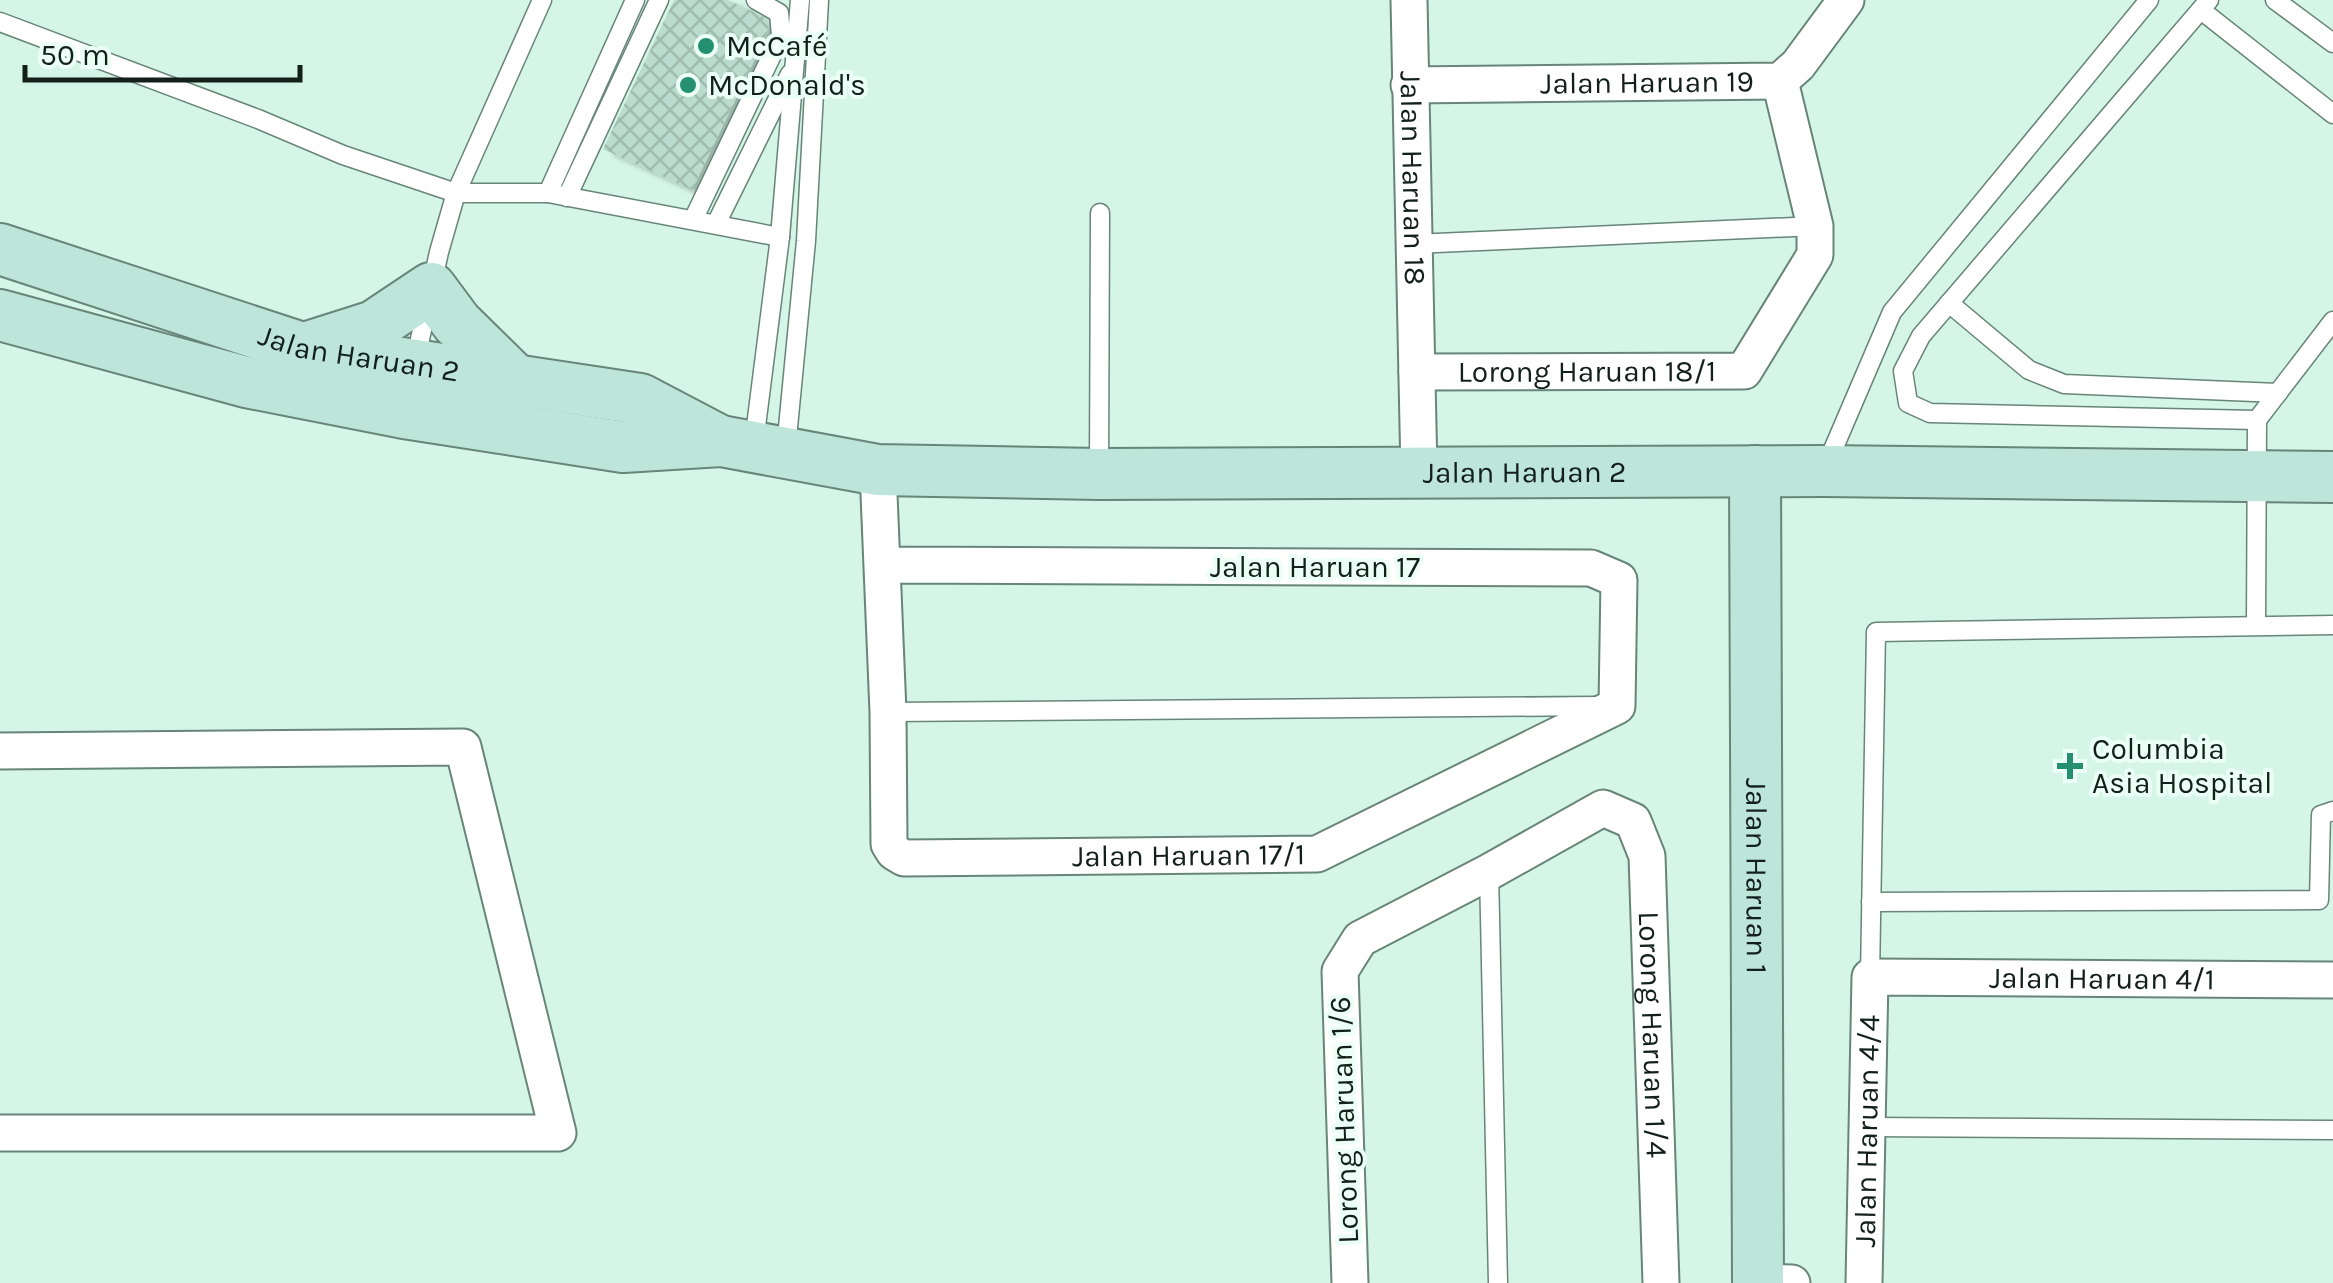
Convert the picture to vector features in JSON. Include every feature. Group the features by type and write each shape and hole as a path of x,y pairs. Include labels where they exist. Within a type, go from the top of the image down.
{"main road":[{"name":"Jalan Haruan 2","path":"0,249 302,348 409,389 623,447 753,448 878,470 1099,474 1824,471 2333,477"},
{"path":"302,348 374,326 431,288 457,323 515,380"},
{"name":"Jalan Haruan 2","path":"0,315 246,382 409,389 515,380 640,398 753,448"},
{"name":"Jalan Haruan 1","path":"1754,472 1758,1282"}],"street":[{"name":"Jalan Haruan 18","path":"1409,0 1419,472"},
{"name":"Jalan Haruan 19","path":"1409,86 1780,80 1798,65 1846,0"},
{"name":"Lorong Haruan 18/1","path":"1416,363 1744,371 1815,255 1815,226 1780,80"},
{"path":"878,470 888,712"},
{"name":"Jalan Haruan 17","path":"883,565 1591,568 1619,580 1617,706"},
{"name":"Jalan Haruan 17/1","path":"888,712 890,844 904,858 1317,854 1617,706"},
{"path":"0,751 463,748 558,1134 0,1134"},
{"name":"Lorong Haruan 1/6","path":"1350,1283 1340,971 1360,938 1603,808"},
{"name":"Lorong Haruan 1/4","path":"1603,808 1633,822 1647,856 1661,1283"},
{"name":"Jalan Haruan 4/1","path":"1870,977 2333,980"},
{"name":"Jalan Haruan 4/4","path":"1864,1283 1870,977"},
{"path":"1758,1282 1792,1283"}],"lane":[{"path":"409,389 456,194 542,0"},
{"path":"558,195 634,0"},
{"path":"558,195 659,0"},
{"path":"693,220 781,36 779,13 756,0"},
{"path":"753,448 780,236 800,0"},
{"path":"753,448 806,242 819,0"},
{"path":"1824,471 1892,312 2149,0"},
{"path":"2275,0 2333,44"},
{"path":"2257,420 1930,413 1908,404 1904,371 1920,336 2205,5 2333,114"},
{"path":"0,22 343,155 456,194 558,195 780,236"},
{"path":"716,224 795,64"},
{"path":"1099,474 1100,213"},
{"path":"1414,244 1815,226"},
{"path":"1949,303 2029,370 2064,384 2278,393"},
{"path":"2256,625 2257,420 2333,320"},
{"path":"1870,977 1876,632 2333,625"},
{"path":"888,712 1617,706"},
{"path":"1871,902 2319,900 2321,816 2333,811"},
{"path":"1489,872 1498,1283"},
{"path":"1867,1127 2333,1130"}],"building":[{"name":"McDonald's","path":"674,0 728,0 773,21 692,190 603,149"}],"place":[{"name":"McCafé","path":"706,46"},
{"name":"McDonald's","path":"688,85"},
{"name":"Columbia Asia Hospital","path":"2070,766"}]}
